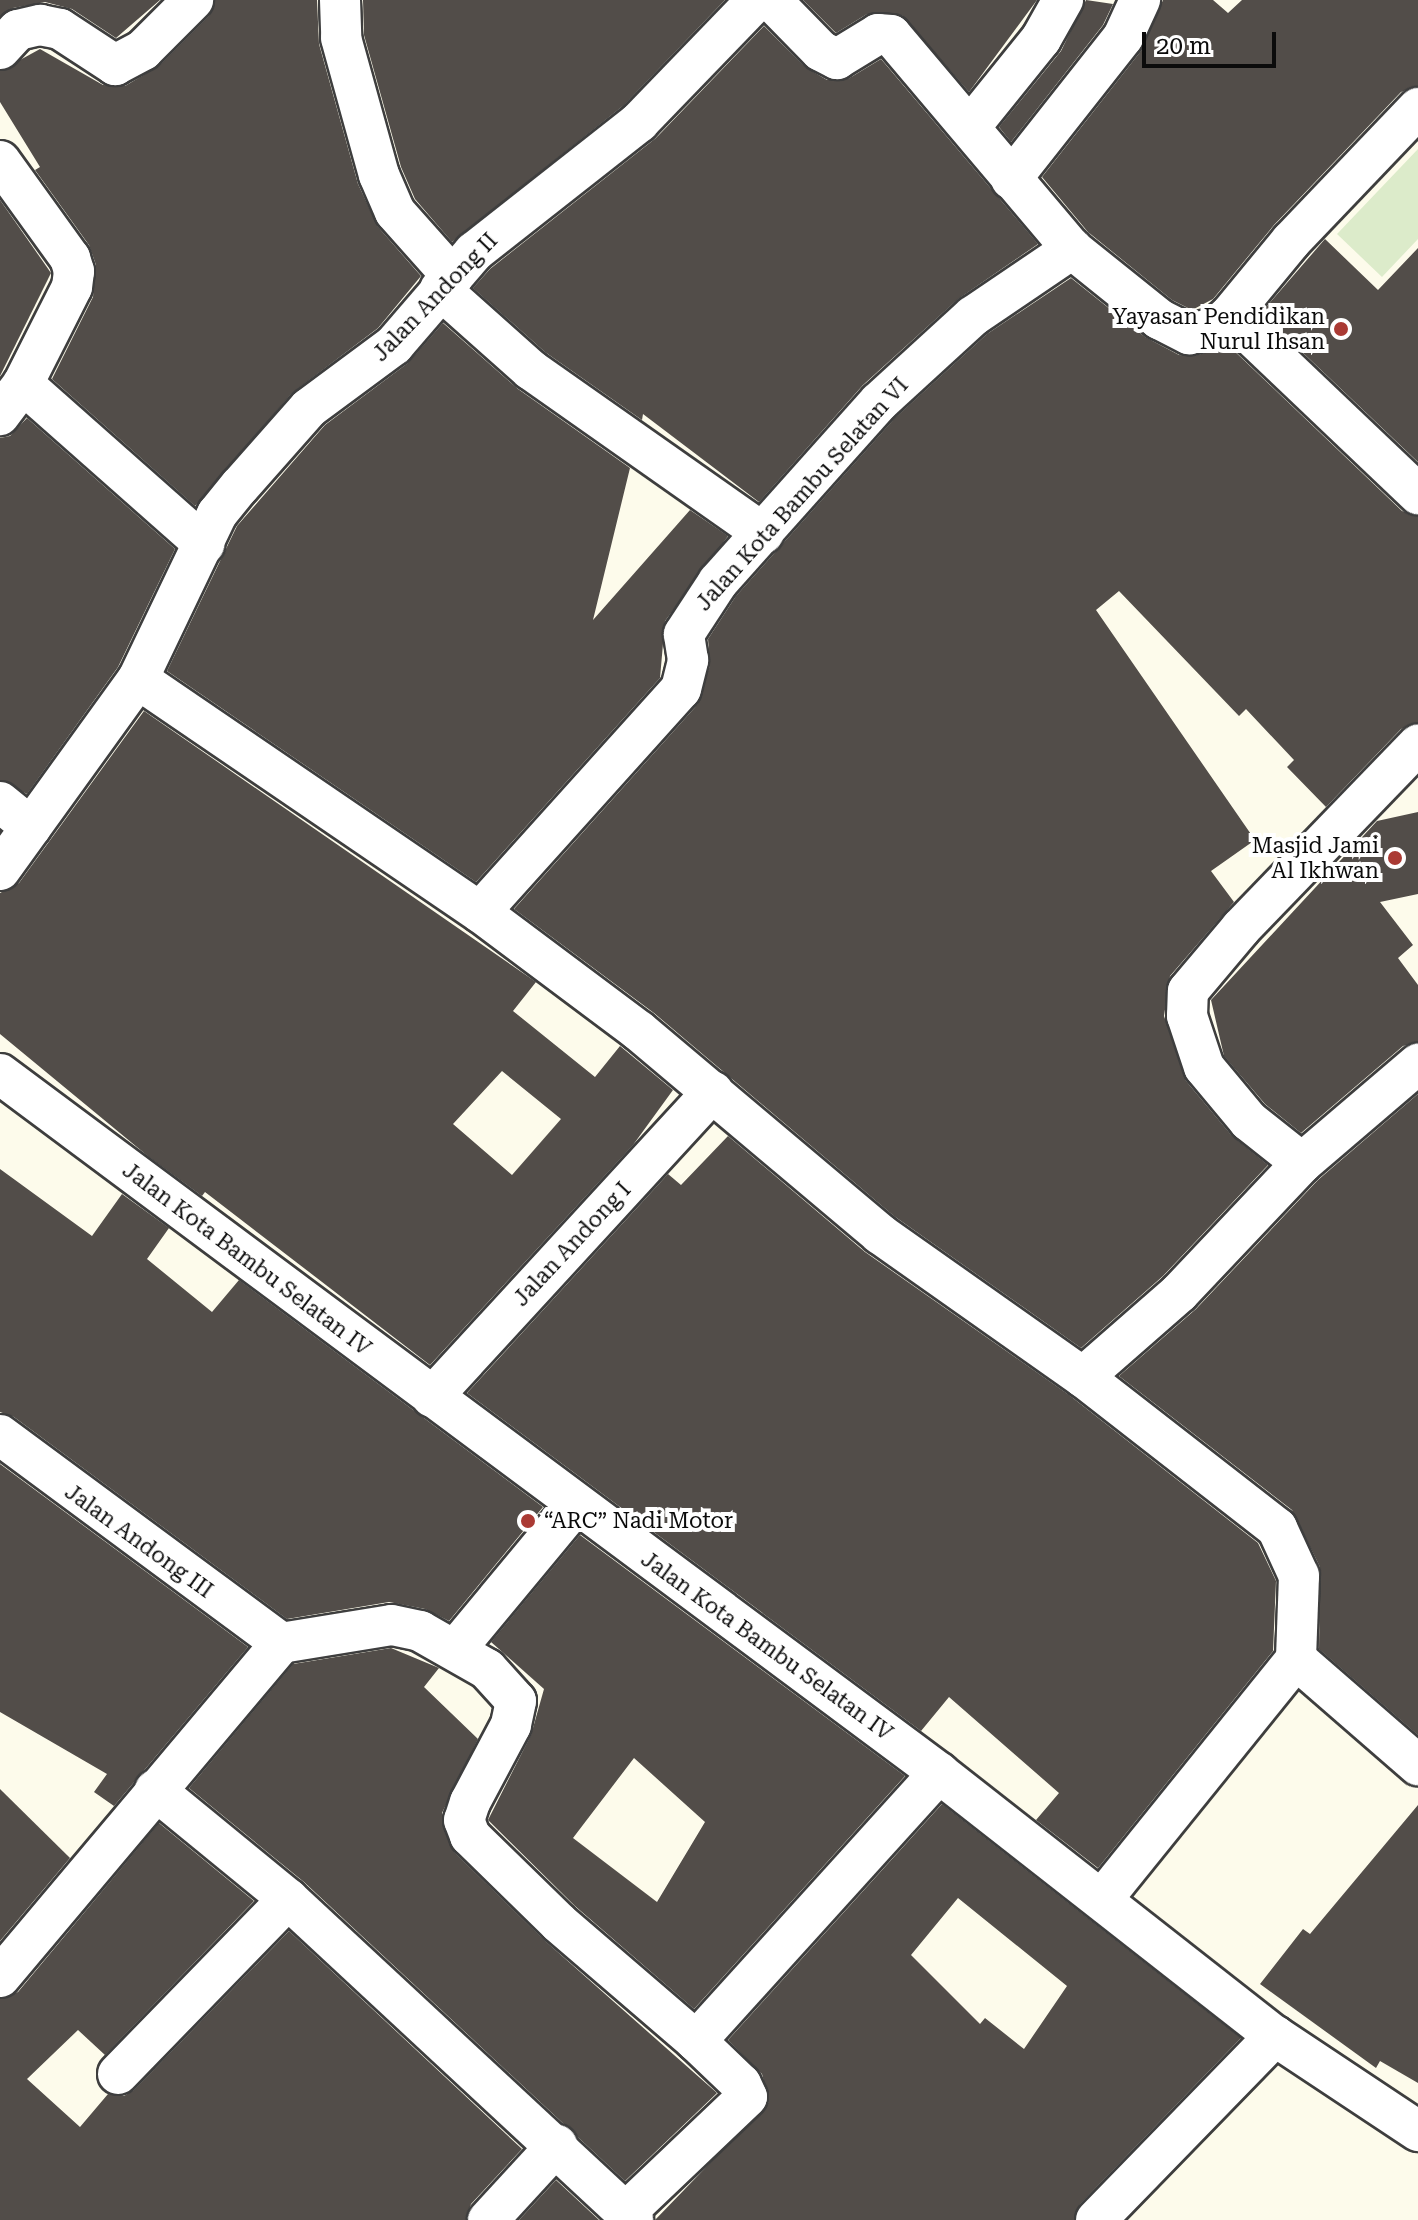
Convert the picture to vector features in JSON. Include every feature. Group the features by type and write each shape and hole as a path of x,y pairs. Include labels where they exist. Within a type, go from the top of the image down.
{"street":[{"path":"0,49 18,30 40,25 60,29 115,65 143,50 193,0"},
{"path":"340,0 341,38 379,175 395,212 447,283 531,370 763,533"},
{"name":"Jalan Andong II","path":"0,870 138,679 217,514 309,408 394,345 447,283 508,222 639,122 757,0"},
{"path":"771,0 821,51 837,59 878,34 891,35 1072,249 1181,331 1215,328 1230,315 1291,241 1418,108"},
{"path":"970,127 1041,39 1063,0"},
{"path":"1011,179 1123,37 1140,0"},
{"path":"0,161 70,258 74,271 72,287 11,400 204,544"},
{"name":"Jalan Kota Bambu Selatan VI","path":"480,912 681,689 688,660 684,634 718,582 879,402 973,316 1072,249"},
{"path":"1230,315 1418,494"},
{"path":"138,679 480,912 713,1091 880,1234 1083,1377 1277,1528 1299,1576 1296,1659 1103,1898"},
{"path":"1302,1163 1249,1121 1204,1067 1187,1016 1188,991 1241,928 1418,745"},
{"path":"0,802 31,827"},
{"path":"1083,1377 1179,1293 1302,1163 1418,1064"},
{"name":"Jalan Kota Bambu Selatan IV","path":"0,1074 939,1773 1103,1898 1275,2036 1418,2131"},
{"name":"Jalan Andong I","path":"432,1397 713,1091"},
{"name":"Jalan Andong III","path":"0,1435 281,1643"},
{"path":"455,1650 576,1504"},
{"path":"0,1977 155,1790 281,1643 392,1625 420,1631 487,1669 516,1701 511,1725 470,1802 464,1820 470,1836 559,1923 696,2041 741,2084 747,2097 629,2216 557,2145 288,1899 155,1790"},
{"path":"1296,1659 1418,1765"},
{"path":"696,2041 939,1773"},
{"path":"118,2074 288,1899"},
{"path":"1096,2220 1275,2036"},
{"path":"488,2220 557,2145"}],"green space":[{"path":"1418,149 1418,239 1382,277 1337,234"}],"building":[{"path":"0,0 160,0 116,38 72,9 45,2 13,8 0,16"},
{"path":"215,0 317,0 319,44 358,184 378,227 421,276 378,328 292,393 195,506 52,379 93,297 96,265 89,245 35,170 40,167 0,102 0,71 40,49 103,85 125,86 159,66 209,16"},
{"path":"363,0 725,0 624,105 452,242 415,199 401,167 364,35"},
{"path":"803,0 1037,0 969,92 902,15 867,14 836,33"},
{"path":"1086,0 1113,4 1103,25 1011,142 999,127 1061,51"},
{"path":"1163,0 1213,0 1228,13 1242,0 1418,0 1418,86 1401,92 1274,225 1213,299 1192,310 1172,300 1088,232 1042,177 1141,51"},
{"path":"764,26 805,67 827,80 848,79 881,59 1038,244 958,299 863,385 759,502 643,414 642,420 545,352 473,288 490,269 656,138"},
{"path":"0,200 51,273 0,376"},
{"name":"Yayasan Pendidikan Nurul Ihsan","path":"1325,239 1378,290 1418,248 1418,462 1261,313"},
{"path":"1071,278 1145,337 1179,355 1194,356 1229,346 1402,511 1418,516 1418,723 1401,729 1326,807 1287,767 1294,760 1246,709 1239,716 1119,591 1096,610 1255,840 1211,871 1234,902 1170,976 1164,1016 1186,1081 1232,1136 1268,1165 1163,1276 1081,1348 894,1216 654,1013 514,909 698,704 710,665 708,639 736,596 895,418 987,334"},
{"path":"443,323 518,389 630,468 593,620 690,510 728,536 665,621 660,678 476,882 167,671 237,526 325,425 408,363"},
{"path":"27,418 175,549 118,667 27,794 0,780 0,438 10,436"},
{"path":"144,711 536,982 513,1011 595,1077 620,1046 673,1090 633,1145 430,1365 205,1192 202,1196 149,1157 0,1034 0,893 19,883","holes":["502,1071 561,1119 512,1175 453,1124"]},
{"path":"1418,812 1418,894 1380,902 1413,945 1398,958 1418,985 1418,1042 1403,1046 1301,1133 1265,1104 1224,1056 1211,1000 1377,821"},
{"path":"1418,1094 1418,1735 1319,1649 1320,1567 1292,1510 1119,1376 1196,1309 1318,1180"},
{"path":"728,1136 865,1252 1069,1395 1258,1543 1276,1581 1273,1651 1098,1868 1036,1820 1059,1793 949,1697 921,1731 467,1393 668,1174 681,1185"},
{"path":"0,1169 92,1236 122,1194 169,1228 147,1259 212,1312 239,1280 543,1507 449,1621 425,1609 389,1602 287,1619 14,1417 0,1412"},
{"path":"0,1464 248,1647 114,1806 94,1792 107,1774 0,1712"},
{"path":"580,1535 905,1776 694,2009 575,1906 488,1820 531,1735 544,1689 491,1642","holes":["634,1758 705,1822 657,1902 573,1838"]},
{"path":"391,1648 439,1668 424,1687 478,1739 442,1813 454,1852 544,1940 717,2093 625,2181 304,1882 189,1788 293,1664"},
{"path":"0,1789 70,1858 0,1941"},
{"path":"942,1804 1241,2038 1080,2204 1074,2220 655,2220 769,2102 762,2074 728,2040","holes":["958,1898 1067,1986 1024,2049 985,2018 980,2024 911,1955"]},
{"path":"1418,1805 1418,2083 1380,2061 1376,2068 1260,1984 1303,1929 1310,1934"},
{"path":"159,1823 254,1901 105,2055 78,2030 27,2079 80,2127 108,2094 124,2096 134,2090 289,1931 522,2149 471,2204 466,2220 0,2220 0,1999 18,1992"},
{"path":"556,2180 599,2220 519,2220"}],"place":[{"name":"Yayasan Pendidikan Nurul Ihsan","path":"1341,329"},
{"name":"Masjid Jami Al Ikhwan","path":"1395,858"},
{"name":"“ARC” Nadi Motor","path":"528,1521"}]}
